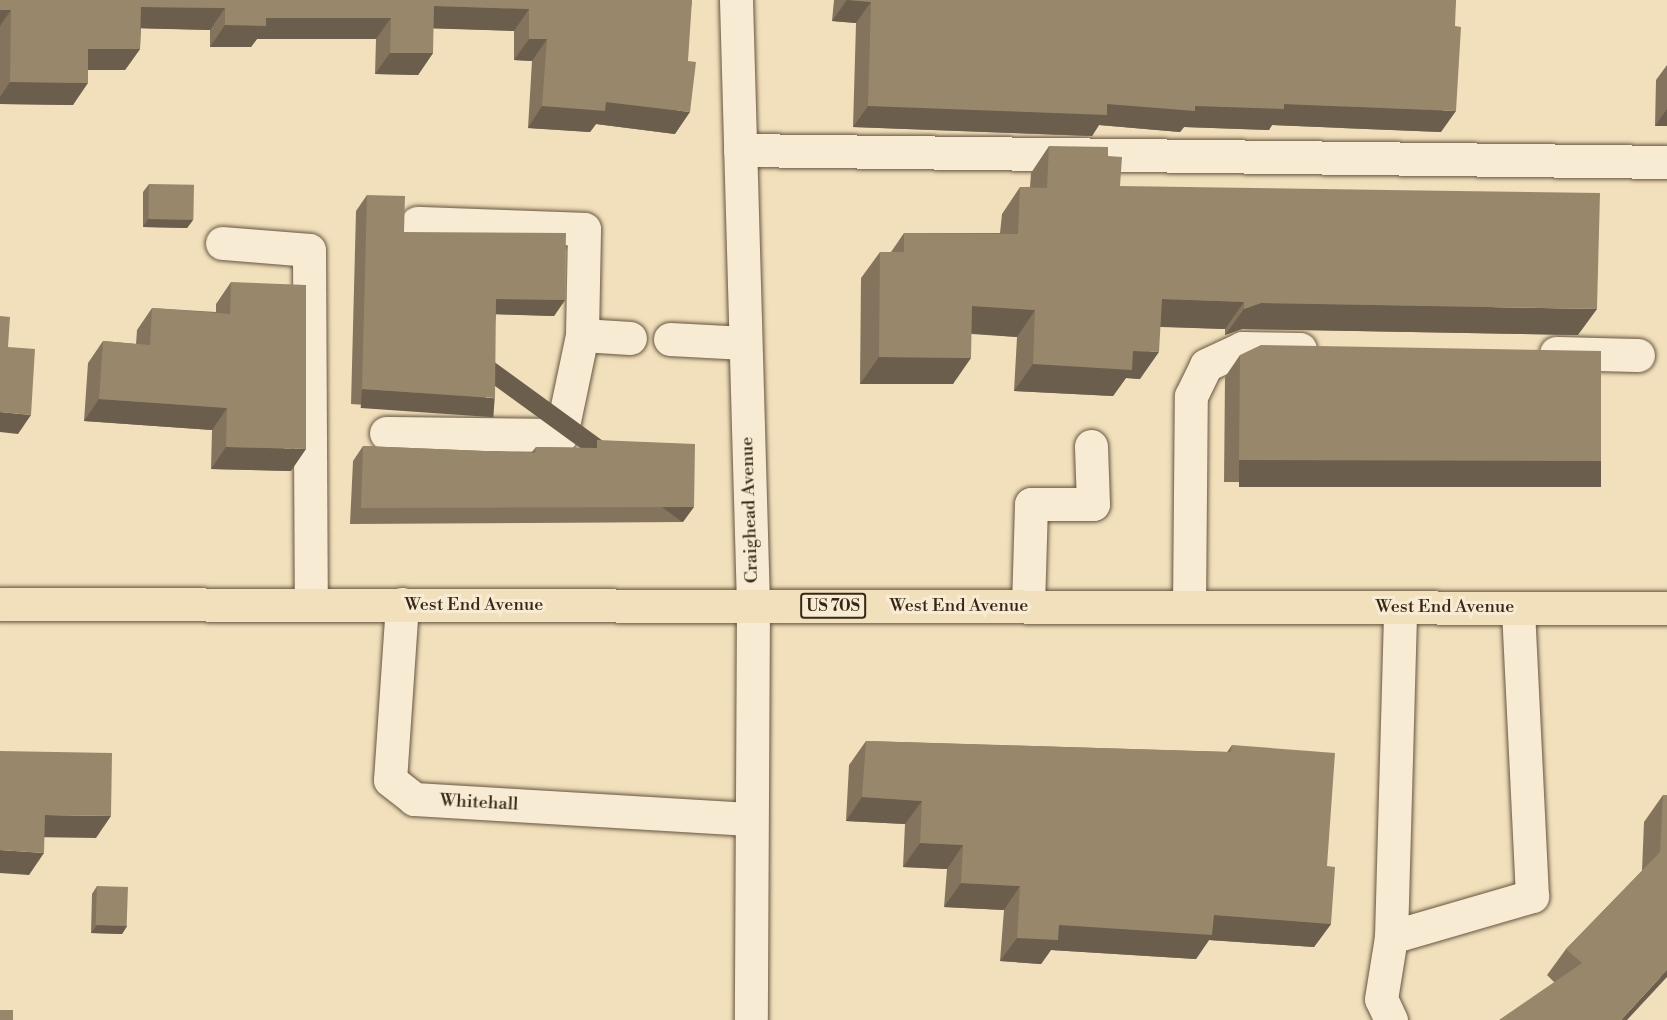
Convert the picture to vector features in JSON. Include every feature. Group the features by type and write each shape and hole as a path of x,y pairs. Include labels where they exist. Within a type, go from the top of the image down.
{"main road":[{"name":"West End Avenue","path":"0,604 1667,608"}],"street":[{"name":"Craighead Avenue","path":"736,0 753,606 749,819 751,1020"},
{"path":"740,150 1667,162"},
{"path":"386,433 561,435 582,335 584,228 417,223"},
{"path":"222,243 309,250 311,604"},
{"path":"582,335 630,338"},
{"path":"670,339 745,343"},
{"path":"1189,607 1191,396 1206,364 1242,348 1336,350"},
{"path":"1522,353 1638,355"},
{"path":"1028,606 1031,504 1093,504 1091,446"},
{"name":"Whitehall","path":"402,604 390,780 414,799 749,819"},
{"path":"1391,1020 1381,999 1391,937 1400,607"},
{"path":"1391,937 1532,896 1518,608"}],"building":[{"path":"0,0 692,0 688,61 696,62 690,112 606,102 605,111 542,106 547,39 529,39 529,9 434,6 433,53 390,53 391,18 266,18 266,26 225,25 225,8 141,7 140,49 88,49 88,83 10,82 11,10 0,10"},
{"path":"849,0 1456,0 1455,26 1461,27 1456,111 1284,104 1284,109 1195,106 1195,111 1107,104 1107,115 868,106 871,2"},
{"path":"1049,146 1108,147 1108,156 1122,157 1120,186 1600,193 1597,309 1261,303 1244,309 1244,302 1162,299 1159,352 1133,351 1132,370 1033,364 1035,310 972,306 971,358 879,357 880,252 904,252 904,233 1018,234 1020,187 1047,188"},
{"path":"149,184 194,185 193,220 148,219"},
{"path":"367,195 405,196 404,232 566,233 565,300 496,299 495,398 362,389"},
{"path":"231,282 306,285 306,449 226,447 227,408 99,399 103,341 150,345 152,308 230,314"},
{"path":"0,316 10,317 8,347 35,349 31,415 0,412"},
{"path":"1261,345 1601,351 1601,461 1239,460 1240,355"},
{"path":"597,440 695,444 694,507 361,508 363,446 535,453 536,447 597,448"},
{"path":"866,741 1231,752 1232,745 1335,753 1327,866 1335,867 1331,924 1214,915 1212,935 1059,925 1058,940 1017,938 1020,886 961,883 963,845 920,843 922,801 862,797"},
{"path":"0,751 112,753 111,816 45,815 44,853 0,850"},
{"path":"1663,795 1667,795 1667,970 1621,1020 1499,1020 1582,963 1566,949 1660,852"},
{"path":"97,886 128,887 127,926 96,925"},
{"path":"0,1010 13,1010 13,1020 0,1020"}]}
